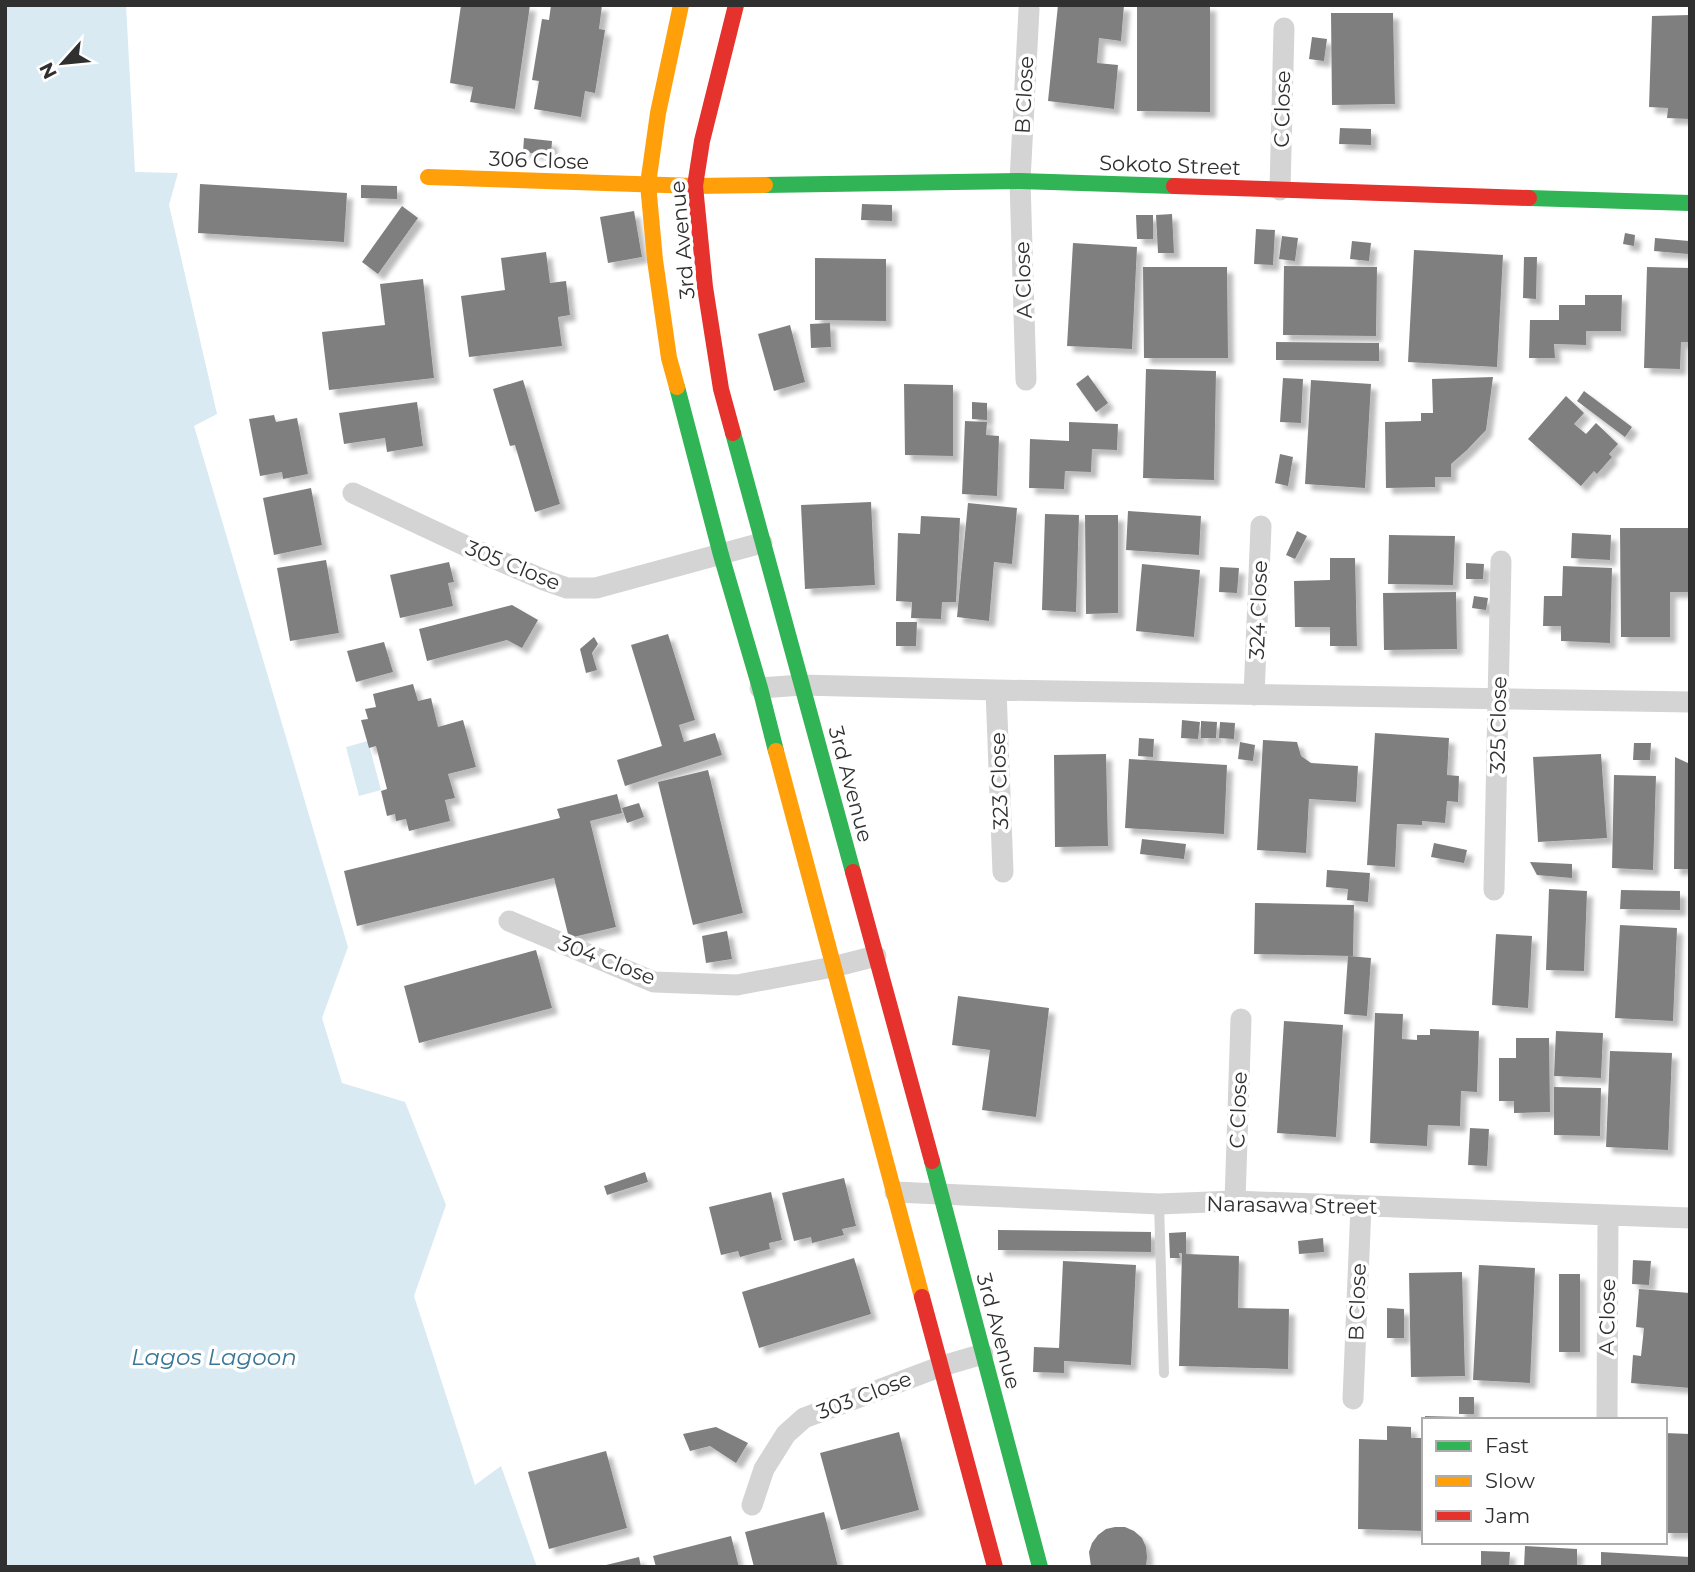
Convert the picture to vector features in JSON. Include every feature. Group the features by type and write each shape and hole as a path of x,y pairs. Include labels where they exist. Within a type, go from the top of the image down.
{"street":[{"name":"3rd Avenue","path":"681,5 658,113 648,184 655,260 669,358 995,1567"},
{"name":"3rd Avenue","path":"736,5 702,141 695,186 705,287 721,389 1040,1567"},
{"name":"B Close","path":"1020,181 1029,9"},
{"name":"C Close","path":"1280,190 1284,28"},
{"name":"306 Close","path":"428,177 648,184"},
{"name":"Sokoto Street","path":"648,184 695,186 1020,181 1690,204"},
{"name":"A Close","path":"1020,181 1026,380"},
{"name":"305 Close","path":"353,492 468,547 567,588 596,588 761,543"},
{"name":"324 Close","path":"1254,695 1261,526"},
{"name":"325 Close","path":"1494,890 1501,561"},
{"path":"760,688 802,685 1690,702"},
{"name":"323 Close","path":"996,690 1003,872"},
{"name":"304 Close","path":"509,921 654,982 737,985 876,956"},
{"name":"C Close","path":"1234,1202 1241,1019"},
{"name":"Narasawa Street","path":"895,1192 1160,1204 1234,1202 1690,1218"},
{"name":"B Close","path":"1353,1398 1361,1206"},
{"name":"A Close","path":"1606,1418 1608,1215"},
{"name":"303 Close","path":"752,1505 764,1469 786,1434 804,1418 942,1366 983,1354"}],"lane":[{"path":"1160,1204 1164,1373"}],"water":[{"name":"Lagos Lagoon","path":"5,5 126,5 135,172 178,173 169,205 217,414 194,426 348,947 322,1018 342,1083 405,1102 446,1205 414,1296 475,1485 501,1466 537,1567 5,1567"},
{"path":"368,741 381,790 359,796 346,747"}],"building":[{"path":"461,5 530,5 515,109 470,102 473,87 450,83"},
{"path":"551,5 602,5 599,29 605,30 595,93 585,91 581,117 534,109 539,81 532,80 542,19 549,20"},
{"path":"1058,5 1124,5 1121,41 1099,38 1097,63 1118,65 1114,109 1048,101"},
{"path":"1137,5 1210,5 1210,112 1137,111"},
{"path":"1331,13 1393,13 1395,104 1332,105"},
{"path":"1690,15 1690,119 1667,118 1668,108 1649,107 1652,16"},
{"path":"1312,37 1327,39 1324,61 1309,59"},
{"path":"1340,128 1371,129 1371,145 1339,144"},
{"path":"524,138 552,141 551,155 523,152"},
{"path":"200,184 347,193 344,242 198,233"},
{"path":"361,185 397,186 397,199 361,198"},
{"path":"862,204 892,205 892,221 861,220"},
{"path":"402,206 418,218 378,274 362,262"},
{"path":"634,211 642,257 608,263 600,217"},
{"path":"1172,214 1174,253 1158,253 1156,215"},
{"path":"1136,215 1153,215 1153,239 1137,239"},
{"path":"1256,229 1275,230 1273,265 1254,264"},
{"path":"1625,233 1635,235 1634,246 1623,244"},
{"path":"1282,236 1298,238 1295,261 1279,259"},
{"path":"1655,238 1689,241 1688,254 1654,251"},
{"path":"1352,241 1371,243 1369,261 1350,259"},
{"path":"1073,243 1137,247 1132,349 1067,346"},
{"path":"1414,250 1503,255 1497,367 1408,362"},
{"path":"546,252 550,283 566,281 570,315 558,317 562,346 469,357 461,296 505,290 501,258"},
{"path":"1524,257 1537,257 1536,299 1523,298"},
{"path":"815,258 886,259 886,321 815,320"},
{"path":"1284,266 1377,267 1376,336 1283,335"},
{"path":"1143,267 1227,267 1228,358 1144,358"},
{"path":"1647,267 1690,268 1690,342 1681,342 1680,369 1644,368"},
{"path":"423,279 434,378 329,390 322,332 385,325 380,284"},
{"path":"1585,295 1622,295 1621,331 1586,331 1586,345 1554,344 1555,358 1529,358 1530,320 1559,320 1559,305 1585,305"},
{"path":"830,323 831,347 811,348 810,324"},
{"path":"790,325 805,382 774,391 758,334"},
{"path":"1276,342 1379,343 1379,361 1276,360"},
{"path":"1146,369 1216,371 1214,480 1143,478"},
{"path":"1088,375 1108,403 1096,412 1076,384"},
{"path":"1493,377 1486,430 1451,464 1451,477 1435,477 1435,487 1386,488 1385,422 1421,421 1421,413 1433,413 1432,379"},
{"path":"1283,378 1303,379 1301,423 1280,422"},
{"path":"523,380 560,504 535,512 515,445 510,446 493,389"},
{"path":"1311,380 1371,384 1365,488 1305,484"},
{"path":"904,384 953,385 953,456 905,455"},
{"path":"1584,391 1632,427 1625,437 1577,401"},
{"path":"1566,396 1584,413 1574,424 1586,434 1596,423 1618,444 1609,454 1612,457 1597,474 1594,471 1581,486 1528,439"},
{"path":"417,402 423,446 387,452 385,438 344,444 339,413"},
{"path":"972,402 987,403 987,420 972,419"},
{"path":"274,415 276,422 297,418 308,474 283,479 282,472 260,476 249,419"},
{"path":"965,421 987,422 986,435 999,436 997,496 962,494"},
{"path":"1069,422 1118,424 1117,450 1092,449 1091,472 1065,471 1064,489 1029,488 1030,439 1069,441"},
{"path":"1280,454 1293,457 1288,486 1275,483"},
{"path":"311,488 322,545 274,555 263,498"},
{"path":"871,502 875,585 805,589 801,505"},
{"path":"968,503 1017,508 1012,564 994,562 989,621 957,617"},
{"path":"1128,511 1201,516 1199,555 1126,550"},
{"path":"1045,514 1079,515 1076,612 1042,610"},
{"path":"1085,515 1118,515 1118,613 1086,614"},
{"path":"921,516 960,518 956,602 942,602 941,619 911,618 912,602 896,601 898,533 920,534"},
{"path":"1620,528 1690,528 1690,592 1670,592 1670,637 1621,637"},
{"path":"1297,531 1307,536 1295,559 1286,555"},
{"path":"1572,533 1611,535 1610,560 1571,558"},
{"path":"1389,535 1455,536 1453,585 1388,584"},
{"path":"1330,558 1355,558 1357,646 1330,646 1330,627 1295,627 1294,581 1330,580"},
{"path":"326,560 339,633 290,641 277,568"},
{"path":"449,562 454,582 448,583 453,606 400,618 390,575"},
{"path":"1466,563 1484,564 1483,579 1466,579"},
{"path":"1142,564 1200,570 1194,637 1136,631"},
{"path":"1563,566 1612,568 1610,643 1561,641 1561,626 1543,626 1544,596 1562,596"},
{"path":"1220,567 1239,568 1237,593 1219,592"},
{"path":"1456,592 1457,649 1384,650 1383,593"},
{"path":"1474,596 1488,598 1486,610 1472,608"},
{"path":"512,605 538,620 522,648 507,640 427,661 419,629"},
{"path":"896,622 917,622 916,646 896,646"},
{"path":"668,634 695,720 679,725 684,742 715,733 722,755 625,786 617,760 662,746 631,645"},
{"path":"594,637 598,644 592,653 597,670 586,673 580,649"},
{"path":"384,642 393,672 356,682 347,651"},
{"path":"413,684 418,701 431,698 438,727 463,720 476,767 448,774 455,798 445,800 450,821 409,831 406,819 396,821 395,814 387,816 381,791 387,789 376,746 369,748 361,720 368,719 365,709 376,707 373,694"},
{"path":"1182,720 1200,722 1198,739 1181,738"},
{"path":"1201,721 1217,722 1216,738 1201,738"},
{"path":"1220,722 1235,723 1234,739 1219,738"},
{"path":"1375,733 1449,738 1447,775 1459,776 1458,802 1447,801 1445,823 1422,821 1422,825 1397,824 1395,867 1367,865"},
{"path":"1139,738 1154,739 1153,757 1138,756"},
{"path":"1263,740 1297,742 1301,756 1311,763 1358,766 1356,802 1309,799 1306,853 1257,850"},
{"path":"1240,742 1255,745 1253,761 1238,759"},
{"path":"1634,743 1651,743 1650,760 1633,760"},
{"path":"1106,754 1108,846 1055,847 1054,755"},
{"path":"1601,754 1607,838 1538,842 1533,757"},
{"path":"1675,757 1690,764 1690,869 1674,869"},
{"path":"1129,759 1227,765 1224,834 1125,828"},
{"path":"708,770 743,913 693,925 658,782"},
{"path":"1614,775 1656,776 1653,870 1612,868"},
{"path":"617,794 622,813 590,821 616,927 569,938 554,878 357,926 344,871 560,818 557,809"},
{"path":"639,803 644,817 627,823 622,808"},
{"path":"1142,839 1186,844 1184,859 1140,854"},
{"path":"1434,843 1467,850 1464,863 1431,857"},
{"path":"1530,862 1572,864 1572,878 1537,875"},
{"path":"1327,870 1370,873 1368,902 1347,900 1348,889 1326,887"},
{"path":"1549,889 1587,891 1584,971 1546,970"},
{"path":"1621,890 1680,891 1680,910 1620,909"},
{"path":"1255,903 1354,905 1353,956 1254,954"},
{"path":"1620,925 1677,928 1673,1021 1615,1018"},
{"path":"727,931 732,959 706,963 702,936"},
{"path":"1496,934 1532,936 1528,1008 1492,1005"},
{"path":"536,950 552,1008 419,1043 404,986"},
{"path":"1348,956 1371,958 1367,1016 1344,1014"},
{"path":"958,996 1049,1008 1036,1117 982,1110 990,1050 952,1045"},
{"path":"1375,1013 1403,1014 1402,1039 1417,1040 1417,1035 1430,1035 1430,1029 1479,1031 1477,1092 1461,1091 1460,1126 1428,1125 1427,1146 1370,1143"},
{"path":"1284,1021 1343,1025 1336,1137 1277,1133"},
{"path":"1556,1031 1603,1033 1601,1078 1554,1076"},
{"path":"1516,1038 1549,1038 1550,1112 1514,1113 1514,1101 1499,1101 1499,1058 1516,1058"},
{"path":"1610,1051 1672,1053 1668,1150 1606,1147"},
{"path":"1554,1087 1601,1088 1600,1136 1554,1135"},
{"path":"1470,1128 1489,1129 1487,1166 1468,1165"},
{"path":"645,1172 648,1182 607,1195 604,1186"},
{"path":"844,1178 856,1226 842,1229 844,1235 812,1243 811,1237 794,1241 782,1193"},
{"path":"771,1192 782,1240 769,1243 770,1249 740,1257 738,1251 721,1255 709,1207"},
{"path":"998,1230 1151,1232 1151,1252 998,1250"},
{"path":"1186,1232 1186,1254 1239,1256 1238,1308 1289,1309 1288,1369 1179,1366 1182,1253 1179,1253 1180,1258 1170,1258 1169,1233"},
{"path":"1323,1238 1324,1252 1299,1254 1298,1241"},
{"path":"854,1258 871,1314 759,1348 742,1292"},
{"path":"1633,1260 1651,1261 1649,1285 1632,1284"},
{"path":"1063,1261 1136,1265 1131,1365 1064,1361 1064,1373 1033,1372 1034,1347 1059,1348"},
{"path":"1479,1265 1535,1268 1530,1383 1473,1380"},
{"path":"1462,1272 1465,1376 1411,1377 1409,1273"},
{"path":"1559,1274 1580,1274 1580,1352 1559,1352"},
{"path":"1639,1289 1690,1293 1690,1388 1631,1383 1633,1355 1641,1356 1644,1328 1636,1327"},
{"path":"1387,1308 1404,1309 1404,1338 1387,1338"},
{"path":"1459,1397 1474,1397 1474,1414 1459,1414"},
{"path":"1425,1416 1462,1417 1462,1418"},
{"path":"1387,1426 1411,1427 1411,1438 1422,1438 1422,1531 1358,1529 1359,1439 1387,1440"},
{"path":"716,1427 748,1443 736,1463 710,1446 690,1451 683,1434"},
{"path":"899,1432 919,1510 841,1530 820,1453"},
{"path":"1667,1433 1690,1434 1690,1533 1667,1533"},
{"path":"606,1451 627,1528 549,1549 528,1472"},
{"path":"824,1512 838,1567 754,1567 745,1532"},
{"path":"1125,1527 1142,1538 1146,1547 1146,1567 1091,1567 1089,1552 1092,1543 1106,1529"},
{"path":"731,1536 739,1567 656,1567 653,1556"},
{"path":"1525,1546 1577,1549 1577,1567 1524,1567"},
{"path":"1481,1551 1510,1552 1509,1567 1481,1567"},
{"path":"1601,1552 1690,1557 1690,1567 1601,1567"},
{"path":"639,1557 641,1567 602,1567 602,1566"}],"traffic: fast":[{"path":"765,185 1020,181 1174,186"},
{"path":"1529,198 1690,203"},
{"path":"677,387 776,751"},
{"path":"733,433 853,872"},
{"path":"932,1161 1040,1567"}],"traffic: slow":[{"path":"677,387 669,358 655,260 648,184 658,113 681,5"},
{"path":"428,177 695,186 765,185"},
{"path":"776,751 922,1297"}],"traffic: jam":[{"path":"733,433 721,389 705,287 695,186 702,141 736,5"},
{"path":"1174,186 1529,198"},
{"path":"853,872 932,1161"},
{"path":"922,1297 995,1567"}]}
